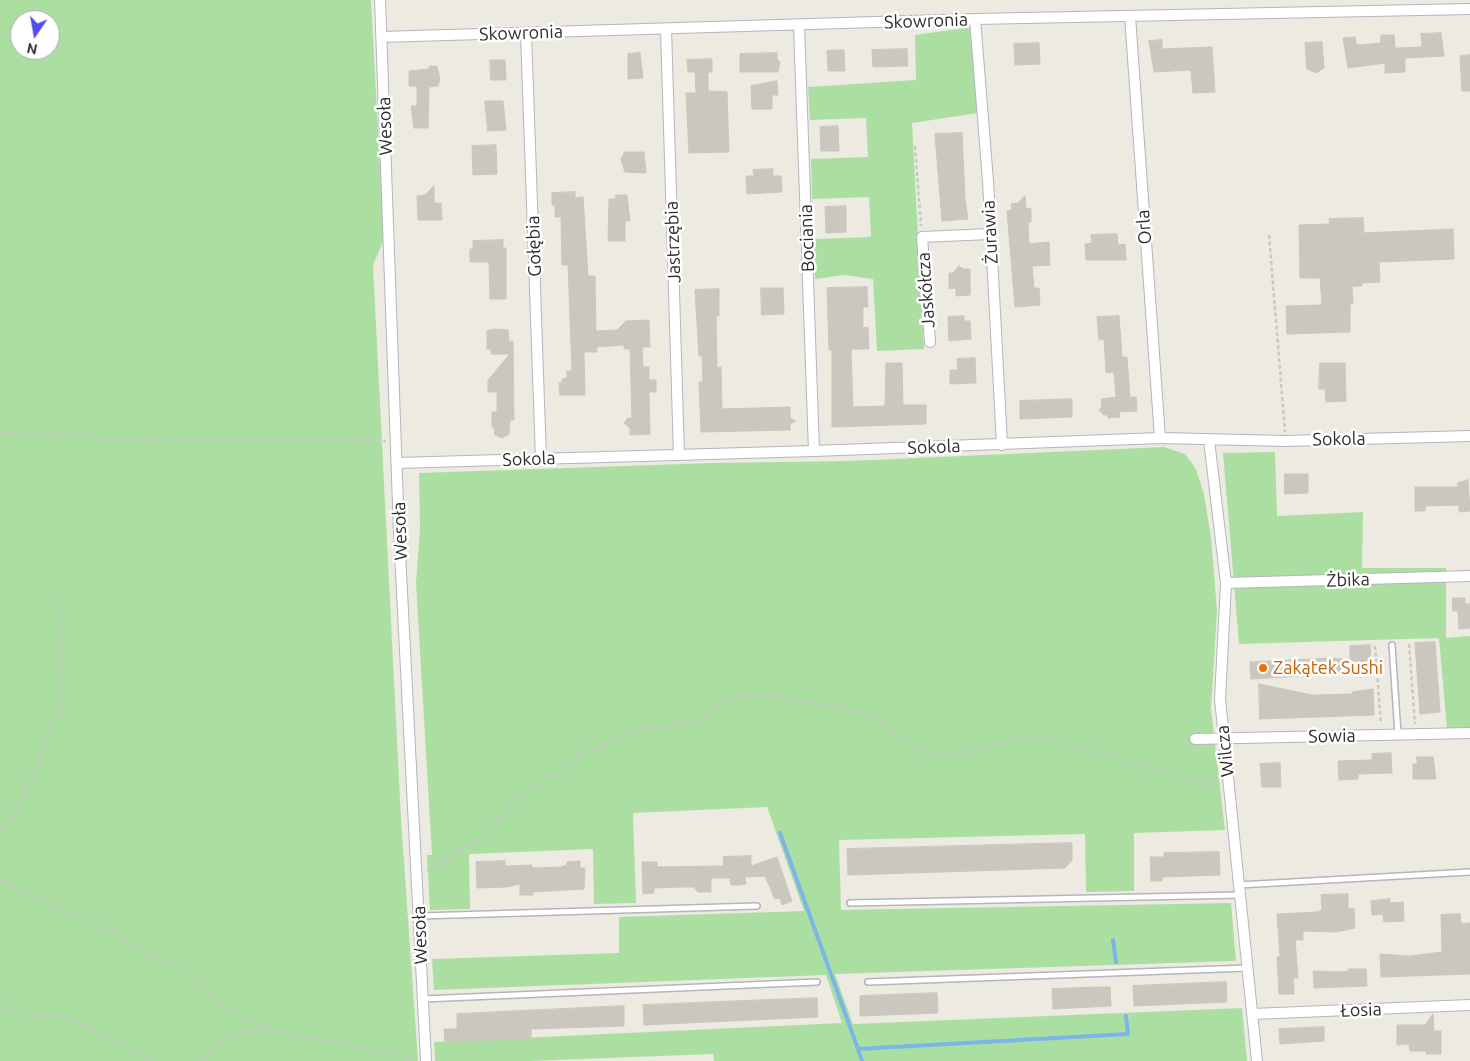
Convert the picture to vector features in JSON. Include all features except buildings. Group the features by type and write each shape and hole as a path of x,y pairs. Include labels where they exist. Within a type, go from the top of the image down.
{"street":[{"name":"Wesoła","path":"380,0 399,533 426,1061"},
{"name":"Skowronia","path":"382,37 1130,16 1470,9"},
{"name":"Orla","path":"1130,16 1160,438"},
{"name":"Żurawia","path":"975,20 1002,445"},
{"name":"Bociania","path":"799,25 814,452"},
{"name":"Jastrzębia","path":"666,30 679,454"},
{"name":"Gołębia","path":"526,33 541,459"},
{"name":"Jaskółcza","path":"930,342 922,237 990,234"},
{"name":"Sokola","path":"398,463 679,454 814,452 1160,438 1286,441 1470,436"},
{"name":"Wilcza","path":"1209,440 1226,583 1220,699 1257,1061"},
{"name":"Żbika","path":"1226,583 1470,576"},
{"name":"Sowia","path":"1195,739 1470,733"},
{"name":"Łosia","path":"1252,1014 1470,1005"}],"lane":[{"path":"1392,645 1398,735"},
{"path":"850,903 1239,890 1470,872"},
{"path":"420,916 756,906"},
{"path":"868,982 1248,968"},
{"path":"423,999 817,982"}],"path":[{"name":"Jaskółcza","path":"915,146 922,237"},
{"path":"1269,235 1286,441"},
{"path":"0,433 135,439 336,438 397,442"},
{"path":"0,831 18,808 61,705 58,602"},
{"path":"1409,644 1414,724"},
{"path":"1376,646 1381,725"},
{"path":"418,876 486,836 526,792 546,779 561,774 583,751 622,738 638,729 684,724 702,719 732,696 766,694 863,712 881,718 895,735 930,756 962,753 1041,734 1195,784 1228,783"},
{"path":"0,880 94,924 199,978 221,1006 270,1030"},
{"path":"0,1005 11,1012 61,1015 152,1061"},
{"path":"202,1061 236,1032 254,1029 270,1030 379,1051 411,1061"}],"green space":[{"path":"0,0 371,0 384,240 373,265 401,819 418,1061 0,1061"},
{"path":"972,27 978,113 912,123 924,349 877,351 873,279 844,275 815,279 813,239 871,237 869,197 812,199 811,159 868,157 866,118 810,120 808,87 916,80 915,35"},
{"path":"1164,447 1185,454 1196,469 1204,494 1211,537 1217,611 1211,709 1225,830 1134,833 1134,891 1086,892 1085,834 839,840 841,910 1231,903 1236,961 835,974 853,1024 1242,1008 1247,1061 714,1061 713,1054 530,1061 435,1061 434,1042 842,1023 826,975 434,990 432,959 619,953 619,917 804,911 767,807 633,813 636,903 594,904 593,849 469,854 470,909 430,910 427,855 432,855 416,583 420,528 419,473 712,463 849,461"},
{"path":"1275,452 1277,516 1363,512 1362,568 1446,568 1446,638 1470,636 1470,728 1447,729 1439,638 1239,644 1223,453"}],"waterway":[{"path":"780,833 858,1049"},
{"path":"1113,940 1116,962"},
{"path":"862,1061 858,1049 1128,1034 1126,1016"}],"place":[{"name":"Zakątek Sushi","path":"1263,668"}]}
